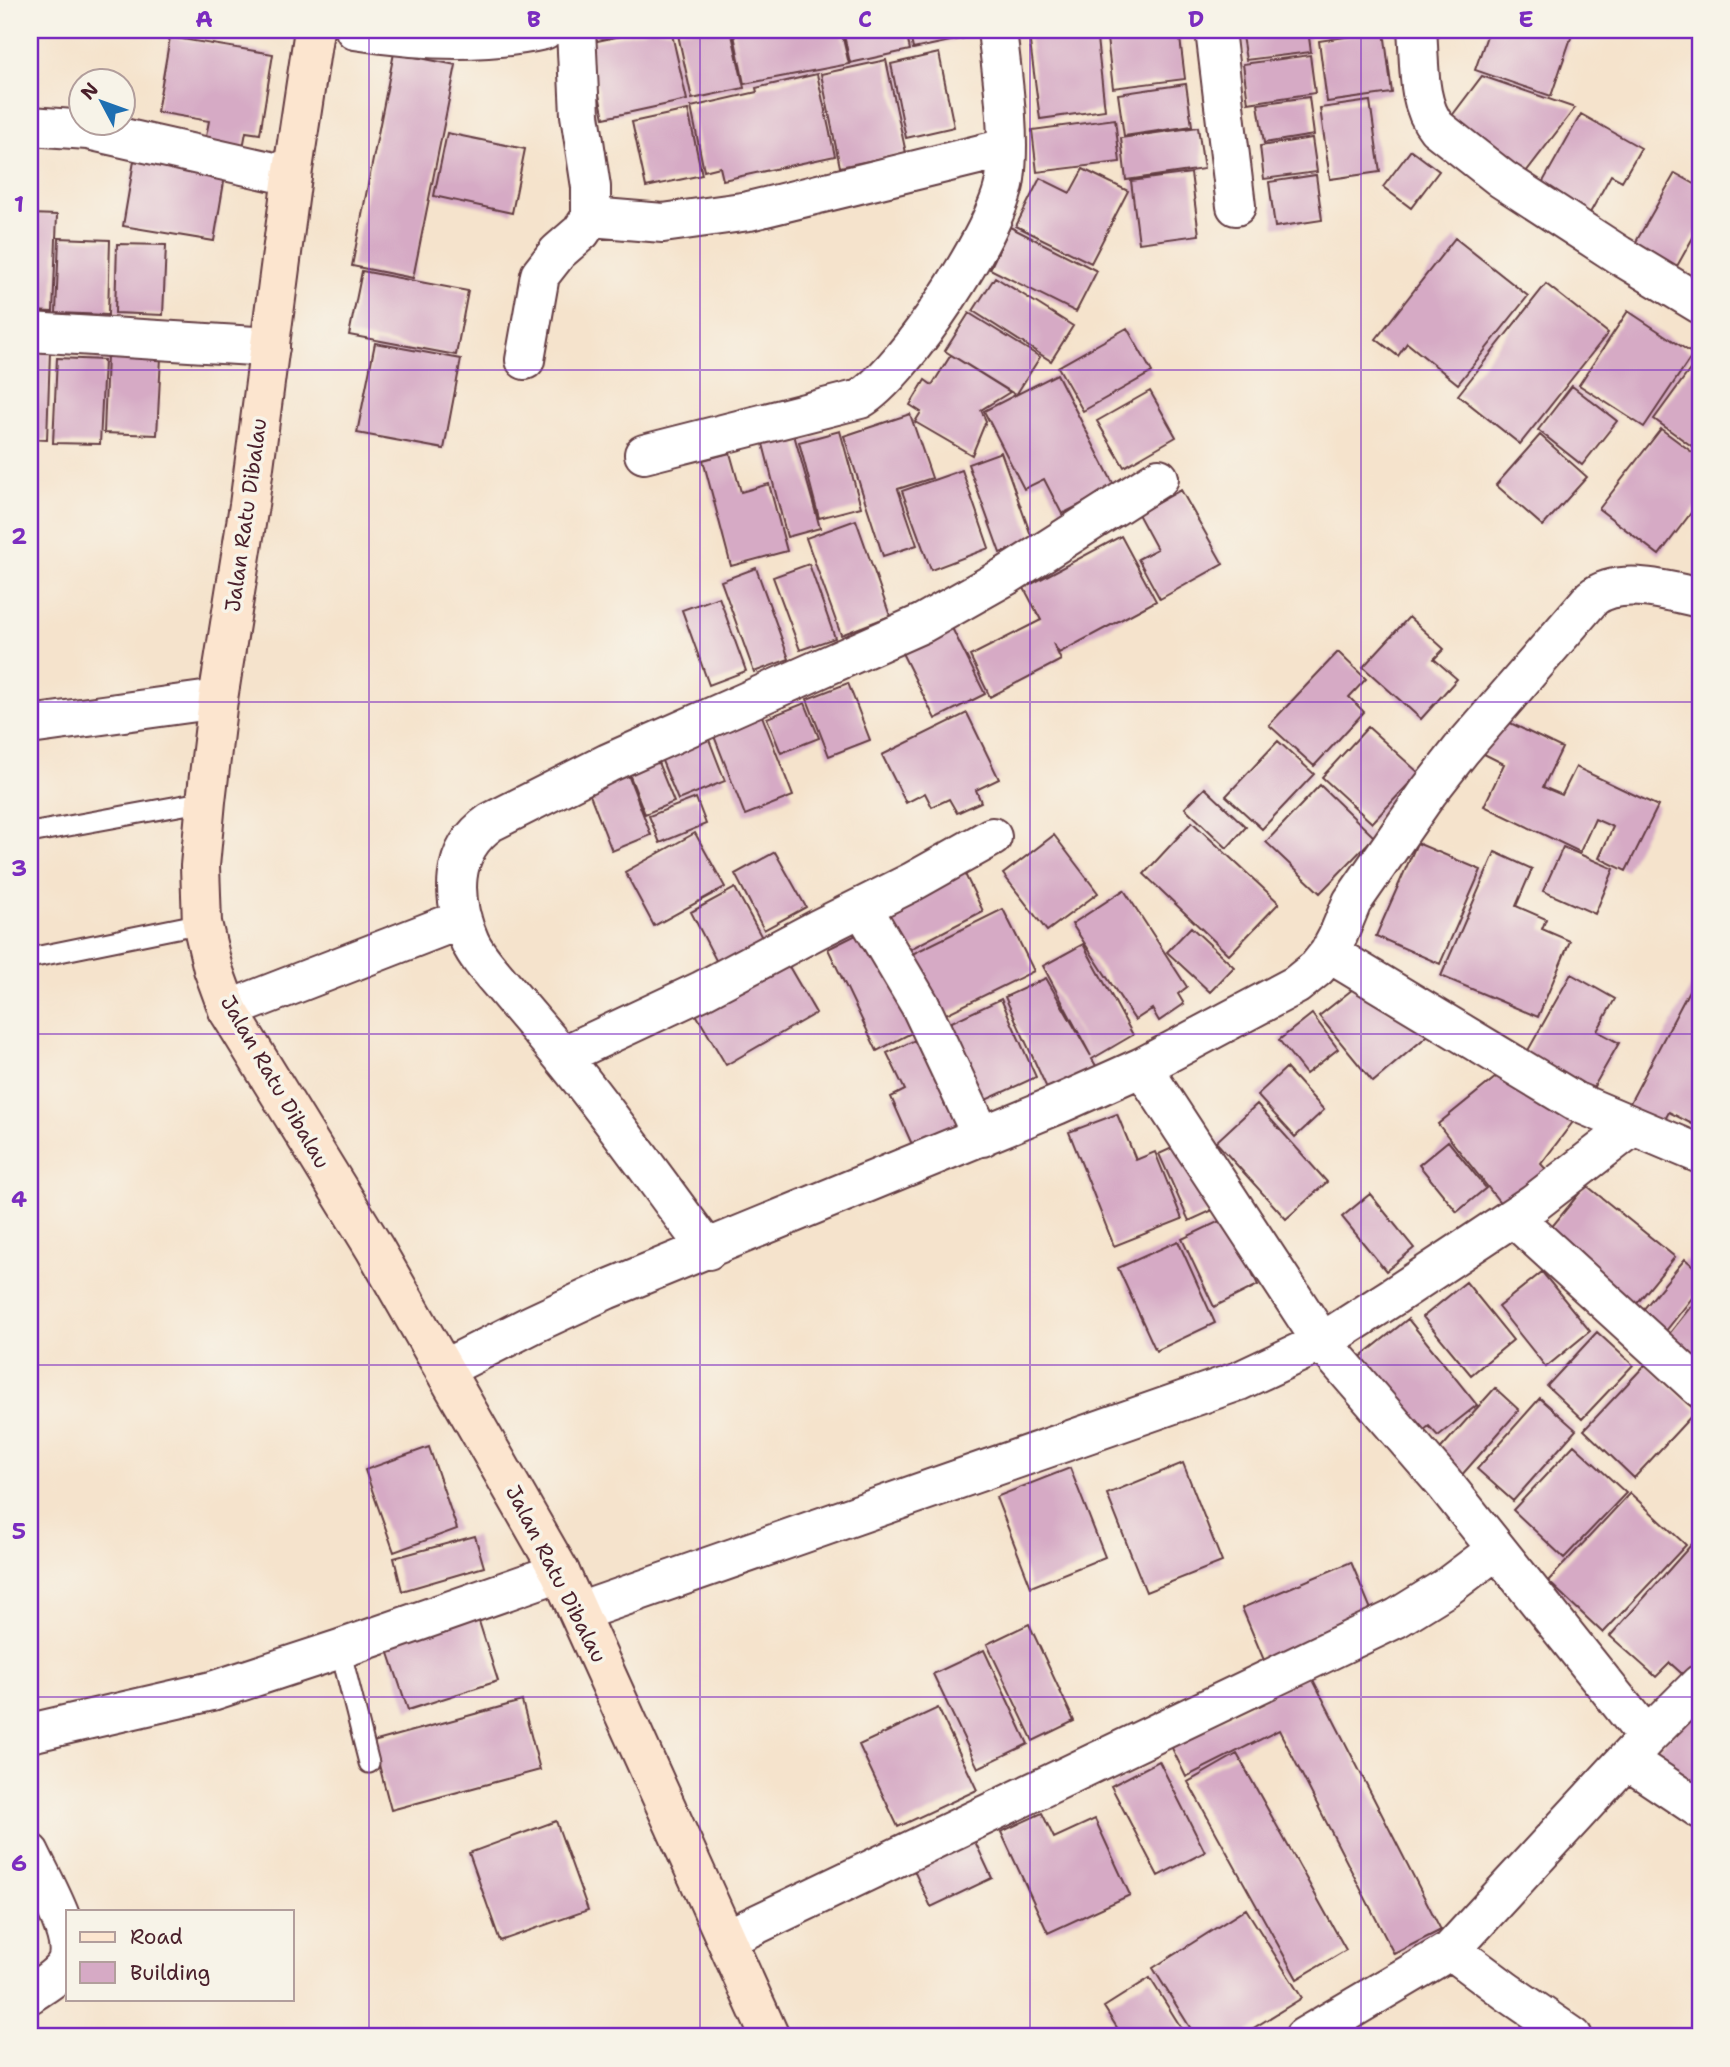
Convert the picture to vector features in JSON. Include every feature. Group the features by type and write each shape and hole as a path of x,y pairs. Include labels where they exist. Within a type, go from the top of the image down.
{"main road":[{"name":"Jalan Ratu Dibalau","path":"314,30 248,505 218,699 200,866 202,923 213,969 228,1010 375,1249 559,1572 770,2037"}],"street":[{"path":"355,30 454,39 519,36 544,30"},
{"path":"525,360 540,275 558,252 581,232 591,217 591,187 580,115 576,30"},
{"path":"644,454 860,399 871,392 939,311 993,215 1005,181 1004,87 997,30"},
{"path":"1215,30 1236,206"},
{"path":"1417,30 1425,105 1429,119 1437,128 1502,179 1700,304"},
{"path":"30,126 88,130 292,176"},
{"path":"591,217 663,223 749,211 1006,149"},
{"path":"30,332 270,347"},
{"path":"708,1250 562,1056 490,971 471,943 462,919 457,889 458,866 466,846 478,831 491,822 608,763 956,606 1159,478"},
{"path":"444,1369 607,1290 982,1137 1142,1067 1296,985 1317,968 1329,953 1352,902 1421,801 1461,750 1592,598 1610,588 1623,587 1700,598"},
{"path":"30,725 218,699"},
{"path":"562,1056 701,991 912,882 992,837"},
{"path":"862,907 920,1004 982,1137"},
{"path":"228,1010 462,919"},
{"path":"1329,953 1574,1101 1700,1154"},
{"path":"1142,1067 1322,1342 1444,1483 1496,1550 1637,1749 1700,1809"},
{"path":"579,1612 1239,1381 1322,1342 1513,1217 1632,1126"},
{"path":"1513,1217 1700,1388"},
{"path":"726,1939 1397,1618 1447,1587 1496,1550"},
{"path":"30,1733 212,1691 559,1572"},
{"path":"1304,2037 1451,1950 1700,1684"},
{"path":"30,1853 66,1936"},
{"path":"1451,1950 1573,2037"},
{"path":"30,1994 57,1974 66,1962"}],"lane":[{"path":"30,833 206,801"},
{"path":"30,958 202,923"},
{"path":"340,1649 369,1763"}],"building":[{"path":"162,30 194,30 191,39"},
{"path":"649,30 671,30 687,100 604,118 588,43"},
{"path":"677,30 731,30 744,88 692,99"},
{"path":"733,30 841,30 849,64 744,84"},
{"path":"843,30 906,30 910,50 850,63"},
{"path":"909,30 976,30 978,35 913,49"},
{"path":"1096,30 1105,110 1040,119 1029,35"},
{"path":"1106,30 1179,30 1185,79 1113,88"},
{"path":"1241,30 1308,30 1311,52 1246,60"},
{"path":"1489,30 1556,30 1572,35 1551,96 1475,70"},
{"path":"1384,31 1392,93 1327,102 1319,41"},
{"path":"170,37 273,54 260,134 246,132 243,148 205,142 209,121 157,112"},
{"path":"394,53 456,65 413,278 352,266"},
{"path":"939,53 954,127 906,138 891,64"},
{"path":"1310,55 1315,93 1248,103 1243,64"},
{"path":"886,60 906,153 840,167 821,74"},
{"path":"817,74 835,156 723,180 720,167 704,171 691,107 757,92 756,88"},
{"path":"1482,76 1575,108 1519,181 1445,125"},
{"path":"1186,84 1192,126 1124,136 1118,94"},
{"path":"1309,97 1314,135 1264,143 1258,104"},
{"path":"1370,101 1380,172 1330,179 1320,108"},
{"path":"688,110 702,175 646,187 632,122"},
{"path":"1581,114 1641,148 1622,181 1611,175 1585,222 1536,194"},
{"path":"1115,119 1120,162 1037,172 1032,130"},
{"path":"1198,127 1204,169 1126,180 1121,138"},
{"path":"447,133 525,149 512,213 434,196"},
{"path":"1312,138 1317,172 1264,179 1260,146"},
{"path":"1411,150 1439,171 1411,208 1383,187"},
{"path":"134,161 225,176 214,241 123,226"},
{"path":"1083,169 1128,191 1091,263 1016,226 1040,178 1070,193"},
{"path":"1191,173 1199,235 1139,243 1131,181"},
{"path":"1675,173 1700,187 1700,225 1671,277 1629,254"},
{"path":"1316,175 1322,220 1275,227 1269,182"},
{"path":"30,214 57,215 53,312 30,311"},
{"path":"1010,227 1097,271 1076,312 990,269"},
{"path":"59,238 110,240 108,315 56,313"},
{"path":"1455,238 1528,296 1458,384 1407,343 1398,356 1376,339"},
{"path":"117,244 166,245 163,315 115,313"},
{"path":"362,271 468,291 456,355 349,335"},
{"path":"995,277 1073,326 1051,361 973,311"},
{"path":"1546,284 1608,333 1520,444 1458,395"},
{"path":"1628,311 1693,354 1644,427 1579,385"},
{"path":"969,313 1040,357 1016,395 945,351"},
{"path":"1127,328 1152,372 1083,411 1058,367"},
{"path":"375,343 461,359 444,449 357,433"},
{"path":"30,351 50,351 47,440 30,439"},
{"path":"107,355 161,357 157,435 104,433"},
{"path":"951,355 1010,392 981,410 986,421 972,455 915,422 921,412 910,405 925,380 932,385"},
{"path":"1700,356 1700,452 1654,419"},
{"path":"57,358 104,360 100,444 53,443"},
{"path":"1057,374 1115,487 1062,514 1044,479 1024,489 984,411"},
{"path":"1572,386 1617,421 1582,465 1538,430"},
{"path":"1150,391 1176,437 1124,467 1097,421"},
{"path":"910,414 932,478 898,489 917,545 883,556 844,436"},
{"path":"1661,429 1700,458 1700,501 1659,555 1599,509"},
{"path":"793,431 820,528 787,537 762,440"},
{"path":"840,431 861,507 819,518 799,442"},
{"path":"1540,435 1587,477 1543,526 1496,485"},
{"path":"1001,452 1033,541 1000,553 968,464"},
{"path":"730,453 741,492 769,484 787,551 731,566 703,460"},
{"path":"962,470 989,548 931,570 902,491"},
{"path":"1181,490 1223,564 1160,599 1138,559 1157,549 1138,514"},
{"path":"856,520 890,616 841,635 806,538"},
{"path":"1121,536 1156,601 1059,653 1053,643 1061,660 990,697 970,656 1041,620 1024,588"},
{"path":"809,564 835,638 800,650 773,577"},
{"path":"756,568 789,659 754,672 721,581"},
{"path":"719,597 746,671 709,685 682,610"},
{"path":"1409,617 1444,649 1434,659 1457,679 1421,719 1363,667"},
{"path":"952,628 985,694 935,719 902,653"},
{"path":"1338,652 1366,679 1349,697 1364,712 1314,766 1269,725"},
{"path":"848,683 870,740 829,756 807,699"},
{"path":"805,703 819,738 781,753 767,718"},
{"path":"967,713 999,779 976,790 981,802 957,813 949,799 932,807 925,793 906,803 882,755"},
{"path":"762,716 793,796 745,815 714,736"},
{"path":"1502,719 1562,748 1543,787 1562,795 1576,767 1658,806 1626,871 1599,858 1613,827 1595,819 1580,852 1484,806 1504,764 1484,754"},
{"path":"1368,727 1419,773 1372,823 1322,777"},
{"path":"708,737 725,781 678,800 660,756"},
{"path":"1278,741 1314,774 1262,829 1226,796"},
{"path":"657,760 674,802 645,814 628,771"},
{"path":"625,767 651,835 612,851 585,782"},
{"path":"1320,785 1374,837 1320,893 1266,842"},
{"path":"1205,788 1246,827 1227,848 1185,808"},
{"path":"696,798 706,824 660,843 649,816"},
{"path":"1192,822 1279,903 1229,955 1144,874"},
{"path":"695,833 725,887 654,926 625,872"},
{"path":"1054,835 1098,893 1047,931 1003,874"},
{"path":"1417,843 1481,870 1440,964 1376,936"},
{"path":"1563,847 1614,869 1595,914 1543,891"},
{"path":"775,852 806,907 764,930 735,874"},
{"path":"1495,852 1532,869 1516,906 1546,919 1542,929 1570,941 1538,1017 1441,976"},
{"path":"962,868 983,911 901,954 879,911"},
{"path":"735,888 766,945 721,970 691,912"},
{"path":"1124,890 1187,987 1178,994 1184,1004 1159,1021 1152,1009 1135,1020 1072,924"},
{"path":"1003,909 1034,971 934,1020 904,958"},
{"path":"1191,927 1234,967 1210,992 1167,952"},
{"path":"870,928 919,1029 877,1051 828,949"},
{"path":"1083,944 1133,1035 1092,1059 1101,1074 1051,1097 1005,997 1046,978 1091,1056 1043,966"},
{"path":"780,951 816,1013 726,1065 690,1004"},
{"path":"1571,974 1615,999 1597,1031 1619,1043 1592,1090 1526,1054"},
{"path":"1693,983 1700,987 1700,1128 1669,1112 1656,1136 1622,1118"},
{"path":"1358,985 1393,1015 1403,1009 1434,1030 1373,1082 1319,1016"},
{"path":"1001,999 1036,1077 977,1104 943,1026"},
{"path":"1312,1014 1338,1049 1306,1074 1279,1040"},
{"path":"926,1035 967,1125 914,1149 891,1097 905,1090 887,1053"},
{"path":"1286,1068 1324,1110 1295,1137 1257,1095"},
{"path":"1506,1069 1579,1114 1541,1164 1550,1174 1506,1210 1438,1124"},
{"path":"1257,1104 1327,1182 1286,1219 1216,1142"},
{"path":"1117,1114 1136,1160 1155,1152 1182,1219 1114,1246 1069,1132"},
{"path":"1448,1141 1486,1188 1457,1212 1419,1165"},
{"path":"1183,1143 1213,1210 1189,1221 1159,1154"},
{"path":"1586,1185 1675,1257 1630,1312 1541,1240"},
{"path":"1370,1194 1414,1248 1386,1271 1342,1217"},
{"path":"1226,1218 1258,1285 1214,1307 1182,1239"},
{"path":"1178,1241 1215,1323 1156,1351 1118,1268"},
{"path":"1685,1259 1700,1272 1700,1288 1657,1342 1633,1322"},
{"path":"1542,1272 1590,1331 1546,1367 1498,1307"},
{"path":"1466,1282 1513,1340 1471,1375 1423,1317"},
{"path":"1700,1295 1700,1374 1662,1343"},
{"path":"1408,1319 1477,1405 1438,1436 1429,1426 1414,1438 1353,1363"},
{"path":"1597,1332 1633,1365 1582,1419 1547,1386"},
{"path":"1646,1364 1696,1411 1634,1478 1584,1430"},
{"path":"1495,1388 1519,1410 1460,1477 1435,1455"},
{"path":"1540,1398 1576,1430 1513,1501 1477,1469"},
{"path":"1574,1445 1626,1493 1564,1558 1513,1510"},
{"path":"429,1447 457,1529 394,1552 365,1470"},
{"path":"1183,1463 1222,1562 1146,1592 1107,1494"},
{"path":"1070,1468 1105,1557 1031,1587 996,1497"},
{"path":"1630,1493 1686,1545 1603,1633 1548,1581"},
{"path":"1700,1535 1700,1669 1690,1681 1670,1663 1656,1677 1610,1636"},
{"path":"475,1536 484,1567 402,1591 394,1558"},
{"path":"1351,1562 1375,1619 1266,1665 1242,1608"},
{"path":"476,1612 498,1681 408,1710 385,1641"},
{"path":"1029,1624 1074,1721 1033,1741 987,1644"},
{"path":"984,1650 1028,1744 978,1768 933,1674"},
{"path":"1310,1674 1441,1930 1394,1954 1279,1730 1186,1777 1171,1746"},
{"path":"522,1701 540,1770 391,1810 373,1742"},
{"path":"1700,1707 1700,1786 1689,1797 1649,1757"},
{"path":"938,1708 977,1790 898,1827 859,1745"},
{"path":"1237,1754 1346,1950 1297,1979 1188,1782"},
{"path":"1159,1761 1205,1852 1158,1876 1111,1786"},
{"path":"1042,1813 1054,1838 1095,1819 1130,1895 1048,1933 1001,1832"},
{"path":"556,1821 588,1910 500,1941 469,1853"},
{"path":"971,1833 992,1878 931,1907 910,1862"},
{"path":"1246,1909 1302,1998 1239,2037 1196,2037 1153,1968"},
{"path":"1150,1978 1187,2037 1123,2037 1104,2007"}]}
